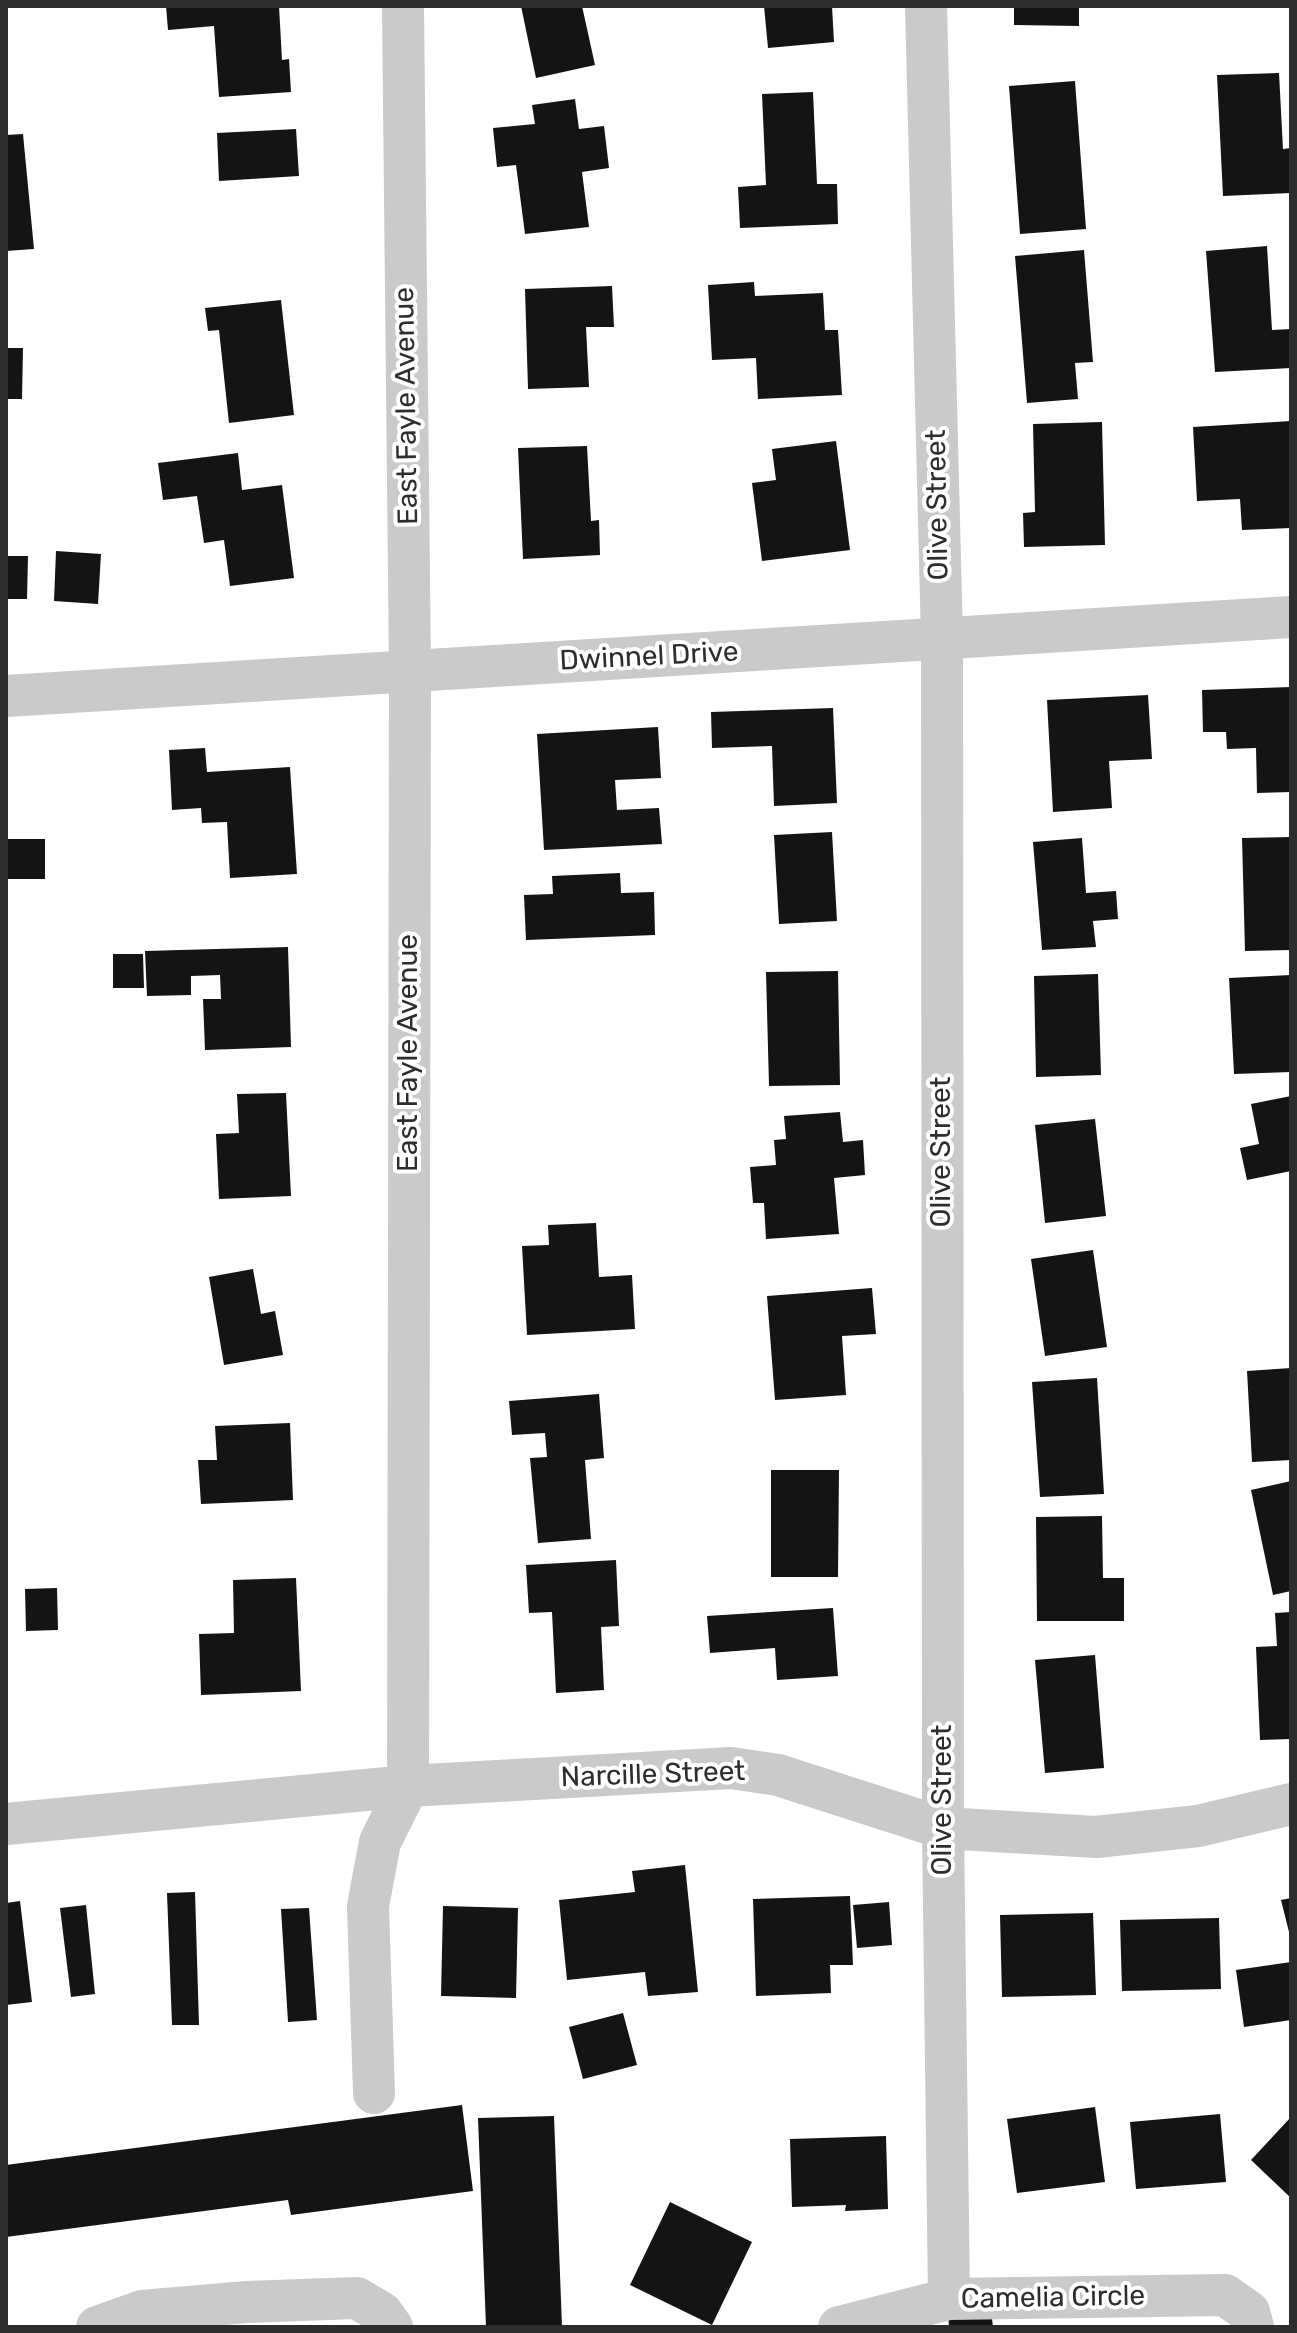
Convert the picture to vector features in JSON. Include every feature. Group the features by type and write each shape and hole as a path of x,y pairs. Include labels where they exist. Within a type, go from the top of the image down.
{"street":[{"name":"East Fayle Avenue","path":"374,2093 368,1906 380,1842 408,1786 410,672 403,6"},
{"name":"Olive Street","path":"926,6 942,639 943,1828 949,2299"},
{"name":"Dwinnel Drive","path":"6,696 1291,617"},
{"name":"Narcille Street","path":"6,1824 408,1786 731,1768 778,1775 943,1828 1096,1837 1198,1826 1291,1804"},
{"name":"Camelia Circle","path":"839,2327 949,2299 1225,2295 1249,2312 1253,2327"},
{"path":"101,2326 142,2311 247,2302 357,2298 382,2313 392,2327"}],"building":[{"path":"166,6 279,6 282,60 289,59 291,92 219,97 214,26 168,30"},
{"path":"521,6 582,6 595,65 536,78"},
{"path":"764,6 832,6 834,42 768,48"},
{"path":"1014,6 1079,6 1079,26 1014,25"},
{"path":"1279,73 1283,149 1291,148 1291,193 1223,196 1217,75"},
{"path":"1075,81 1086,229 1020,234 1009,86"},
{"path":"813,92 817,184 837,184 838,224 740,228 738,187 766,185 762,94"},
{"path":"575,99 579,129 604,126 609,168 582,172 589,227 525,234 516,165 497,167 493,128 535,124 532,105"},
{"path":"296,129 299,176 219,181 217,133"},
{"path":"23,134 34,249 6,251 6,135"},
{"path":"1267,246 1272,330 1291,329 1291,368 1215,372 1206,251"},
{"path":"1084,250 1093,362 1075,363 1078,399 1027,403 1015,256"},
{"path":"754,282 755,296 823,293 825,330 838,330 842,395 758,399 756,358 712,360 708,285"},
{"path":"612,286 614,327 586,327 589,387 528,389 525,289"},
{"path":"281,300 294,415 229,423 219,330 208,331 205,308"},
{"path":"6,348 23,348 22,399 6,399"},
{"path":"1291,421 1291,528 1242,530 1240,499 1197,501 1193,427"},
{"path":"1102,422 1105,545 1024,547 1023,513 1035,512 1033,424"},
{"path":"836,441 850,550 762,561 752,483 776,480 772,449"},
{"path":"587,446 591,521 599,520 600,555 523,559 518,448"},
{"path":"238,453 242,490 282,485 294,578 230,586 224,540 204,543 197,496 163,500 158,463"},
{"path":"56,551 101,554 98,604 54,601"},
{"path":"6,556 28,556 27,599 6,599"},
{"path":"1291,687 1291,792 1257,793 1256,748 1227,749 1226,732 1203,732 1202,690"},
{"path":"1148,695 1152,759 1109,761 1112,808 1053,812 1047,700"},
{"path":"833,708 837,803 774,806 772,746 712,748 711,712"},
{"path":"658,727 661,778 615,780 617,810 659,808 662,844 544,850 537,734"},
{"path":"205,748 207,772 290,767 297,874 230,878 227,822 202,823 201,808 172,810 169,750"},
{"path":"832,832 837,921 779,924 774,835"},
{"path":"1291,837 1291,950 1245,951 1242,838"},
{"path":"1082,838 1086,893 1116,891 1118,919 1093,921 1096,947 1042,950 1033,842"},
{"path":"6,839 45,839 45,879 6,879"},
{"path":"620,873 621,893 654,892 655,935 526,940 524,895 553,894 552,876"},
{"path":"288,947 291,1047 205,1050 203,999 221,999 220,975 191,976 191,995 147,996 145,951"},
{"path":"113,954 143,954 144,988 113,988"},
{"path":"838,971 840,1085 769,1086 766,972"},
{"path":"1098,974 1101,1075 1036,1077 1034,976"},
{"path":"1291,975 1291,1072 1234,1074 1229,978"},
{"path":"286,1093 291,1196 219,1199 216,1134 239,1133 237,1094"},
{"path":"1291,1096 1291,1171 1247,1180 1240,1148 1259,1144 1251,1104"},
{"path":"840,1112 843,1142 863,1140 865,1175 834,1178 839,1234 766,1239 764,1203 753,1203 750,1167 776,1165 774,1140 786,1139 784,1116"},
{"path":"1095,1119 1106,1216 1045,1223 1035,1125"},
{"path":"596,1223 599,1277 632,1275 635,1329 527,1335 522,1246 549,1245 548,1225"},
{"path":"1093,1250 1107,1347 1045,1356 1031,1259"},
{"path":"253,1269 261,1314 275,1311 283,1355 224,1365 209,1277"},
{"path":"872,1288 876,1334 842,1336 846,1395 775,1400 767,1296"},
{"path":"1291,1368 1291,1460 1252,1462 1247,1371"},
{"path":"1097,1378 1104,1494 1040,1497 1032,1382"},
{"path":"599,1394 604,1458 585,1460 591,1539 538,1543 530,1458 547,1457 545,1433 512,1435 509,1401"},
{"path":"290,1423 293,1500 201,1504 198,1460 217,1460 215,1426"},
{"path":"771,1470 839,1470 838,1577 771,1577"},
{"path":"1291,1481 1291,1591 1273,1595 1251,1490"},
{"path":"1102,1516 1103,1578 1124,1578 1124,1621 1037,1621 1036,1517"},
{"path":"616,1560 619,1626 601,1627 604,1690 556,1693 552,1612 529,1613 526,1565"},
{"path":"296,1578 301,1691 201,1695 199,1634 234,1633 233,1580"},
{"path":"57,1588 58,1630 26,1631 25,1589"},
{"path":"833,1608 838,1676 777,1680 775,1648 710,1653 707,1616"},
{"path":"1291,1612 1291,1739 1260,1740 1256,1647 1277,1646 1275,1613"},
{"path":"1095,1655 1104,1768 1045,1773 1035,1660"},
{"path":"685,1865 698,1992 648,1996 645,1972 567,1980 559,1900 635,1892 632,1871"},
{"path":"195,1892 199,2025 172,2025 167,1893"},
{"path":"850,1896 853,1965 830,1965 831,1993 756,1996 753,1899"},
{"path":"1291,1898 1291,1936 1290,1936 1281,1900"},
{"path":"20,1901 32,2002 6,2005 6,1903"},
{"path":"889,1902 892,1945 857,1948 853,1905"},
{"path":"86,1905 95,1994 71,1997 60,1908"},
{"path":"443,1906 518,1908 516,1998 441,1996"},
{"path":"309,1908 317,2020 288,2022 281,1909"},
{"path":"1093,1913 1096,1995 1002,1997 1000,1915"},
{"path":"1219,1918 1221,1989 1122,1991 1120,1920"},
{"path":"1291,1962 1291,2020 1244,2027 1236,1970"},
{"path":"623,2013 637,2065 583,2079 569,2027"},
{"path":"462,2105 473,2191 291,2215 288,2200 6,2237 6,2165"},
{"path":"1095,2107 1105,2182 1017,2193 1007,2119"},
{"path":"1220,2114 1226,2182 1136,2189 1130,2122"},
{"path":"554,2116 562,2327 486,2327 478,2118"},
{"path":"1291,2117 1291,2198 1251,2160"},
{"path":"886,2136 888,2209 845,2211 846,2205 792,2207 790,2139"},
{"path":"670,2202 752,2242 712,2325 630,2285"},
{"path":"991,2310 993,2327 949,2327 948,2313"}]}
